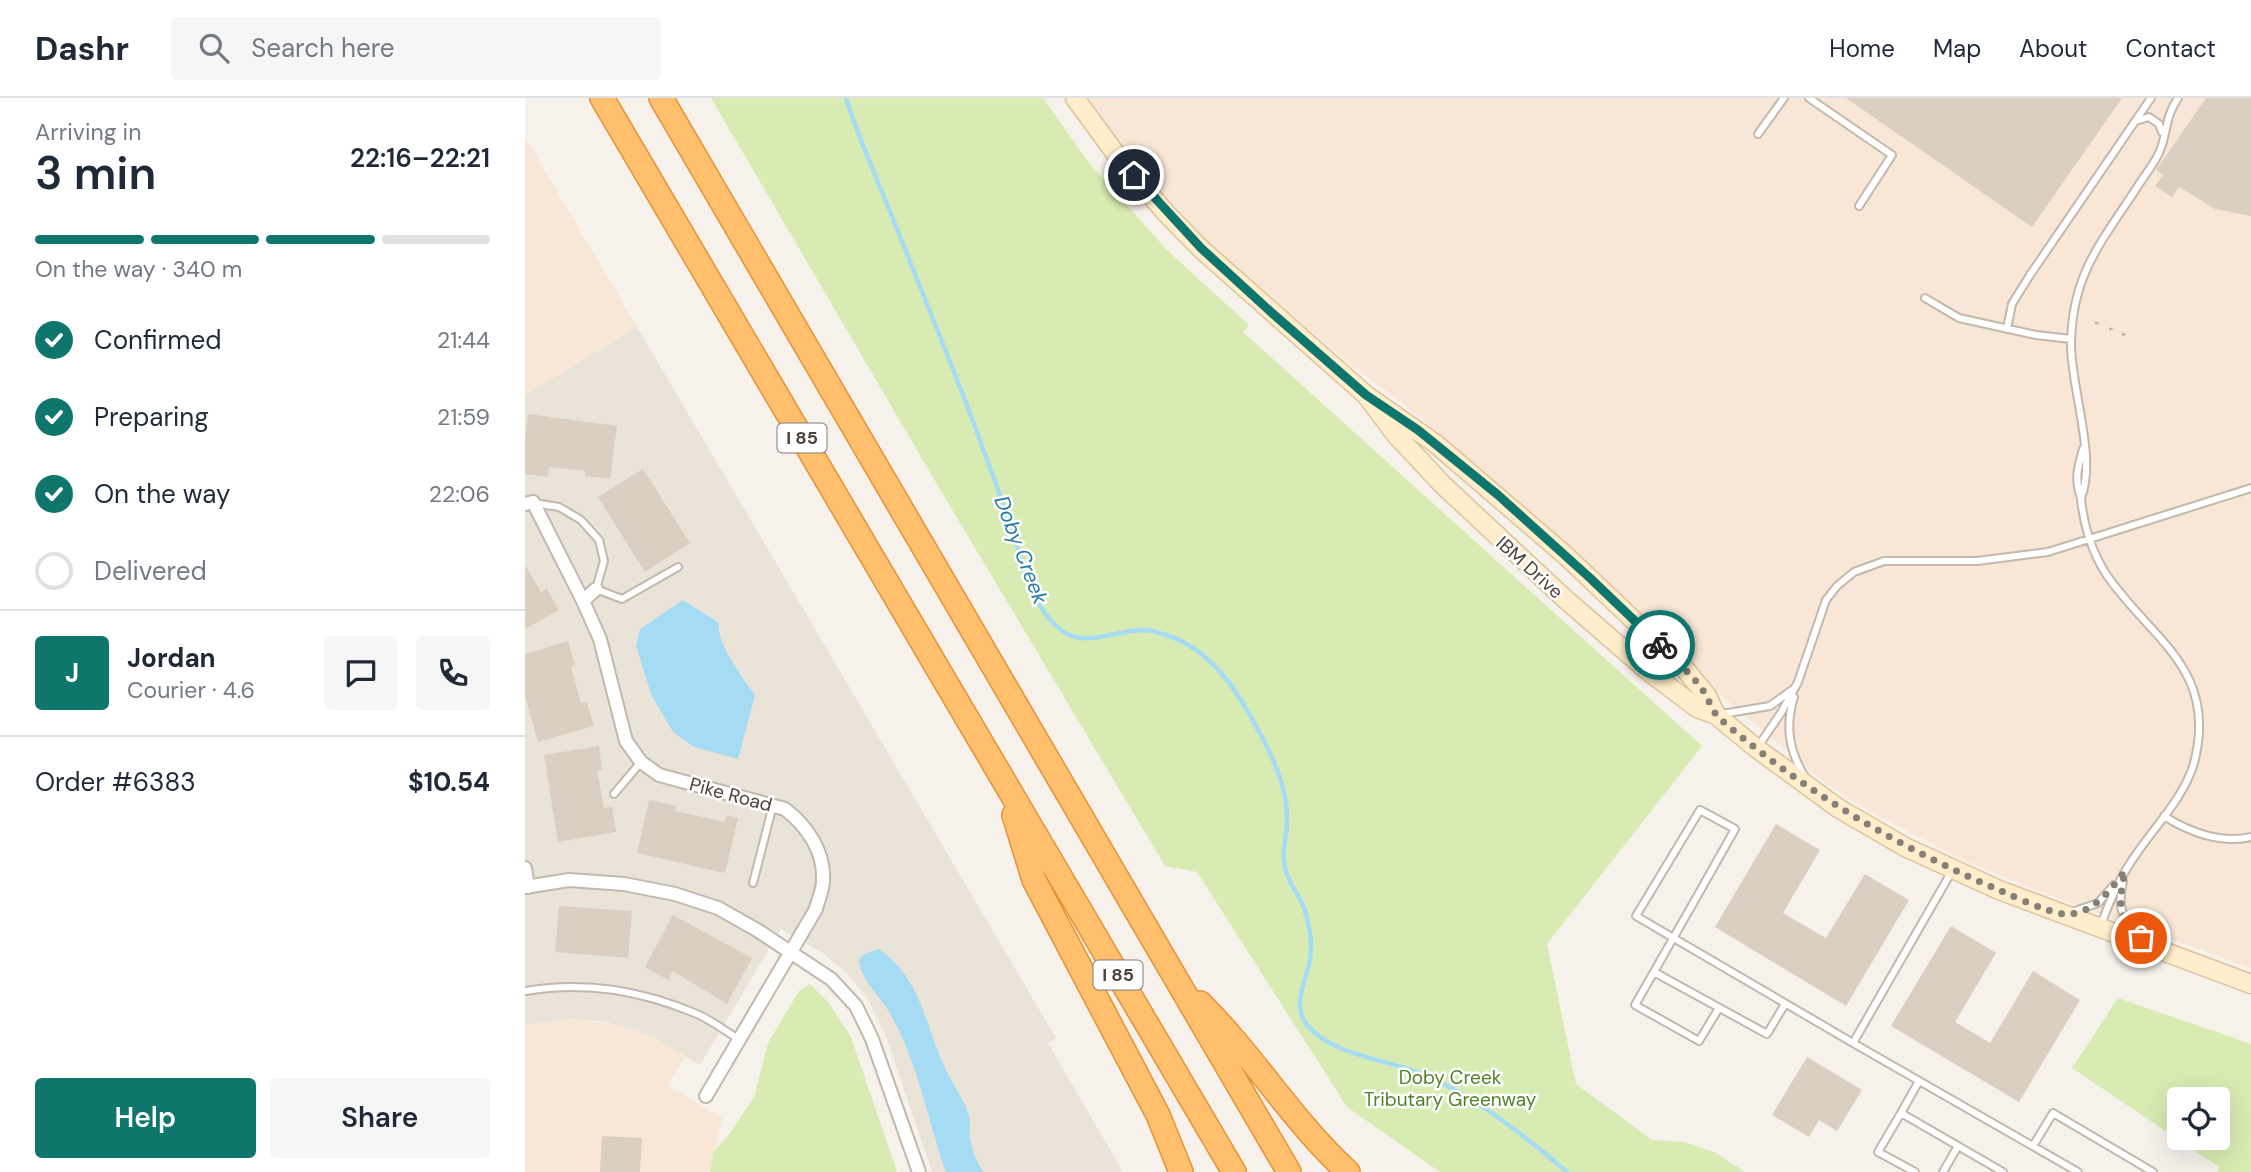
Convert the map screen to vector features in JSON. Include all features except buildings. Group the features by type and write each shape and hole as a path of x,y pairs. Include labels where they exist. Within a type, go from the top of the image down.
{"highway":[{"name":"I 85","path":"602,98 1234,1172"},
{"name":"I 85","path":"661,98 1289,1172"},
{"path":"1002,778 1034,880 1158,1115 1181,1172"},
{"path":"1180,983 1223,1025 1291,1112 1347,1172"}],"street":[{"name":"IBM Drive","path":"1075,98 1118,157 1165,212 1262,304 1366,395 1436,444 1565,555 1684,668 1707,696 1716,715"},
{"name":"IBM Drive","path":"1366,395 1419,460 1526,564 1647,670 1697,708 1716,715 1756,748 1868,827 1999,890 2251,984"},
{"path":"529,503 583,601 600,639 626,741 641,762"},
{"path":"583,601 596,589"},
{"name":"Pike Road","path":"641,762 659,775 785,809 801,821 814,839 821,860 824,881 816,909 706,1096"},
{"path":"525,868 526,887 569,880 624,884 674,894 717,908 831,979 856,1006 872,1039 919,1172"}],"lane":[{"path":"1758,134 1784,98"},
{"path":"1809,98 1892,155 1859,206"},
{"path":"2007,329 2014,300 2151,98"},
{"path":"2064,914 2098,903 2125,871 2185,786 2194,763 2198,735 2195,698 2178,657 2108,576 2084,522 2077,484 2077,470 2083,449 2071,339 2078,288 2085,269 2159,152 2169,113 2178,98"},
{"path":"2134,122 2142,117 2149,117 2159,124 2163,138"},
{"path":"1925,298 1952,315 2007,329 2071,339"},
{"path":"1817,792 1796,761 1789,736 1789,718 1798,682 1826,600 1858,569 1884,561 1977,561 2061,549 2251,488"},
{"path":"529,503 559,507 581,520 599,540 604,561 596,589 611,597 622,599 678,567"},
{"path":"1716,715 1770,706 1785,696 1798,682"},
{"path":"1756,748 1781,713 1798,682"},
{"path":"614,794 641,762"},
{"path":"754,883 773,805"},
{"path":"1719,1008 1699,1041 1635,1005 1654,972 1673,938 1735,829 1700,810 1636,916 1673,938 1785,1004 2078,1172"},
{"path":"2164,816 2213,837 2251,837"},
{"path":"1853,1043 1953,869"},
{"path":"2100,927 2125,871"},
{"path":"2125,871 2121,891 2122,914 2133,931 2155,948"},
{"path":"1654,972 1767,1034 1785,1004"},
{"path":"525,991 559,985 607,987 658,1000 699,1015 740,1040"},
{"path":"1915,1172 1878,1152 1919,1081"},
{"path":"1901,1113 2003,1172"},
{"path":"2032,1146 2053,1113 2153,1172"},
{"path":"1943,1172 1958,1146"}],"path":[{"path":"2095,323 2101,324"},
{"path":"2109,329 2115,329"},
{"path":"2122,334 2127,335"}],"shaded area":[{"path":"1089,98 2251,98 2251,968 2044,893 1966,861 1870,812 1824,782 1722,696 1644,615 1514,497 1400,401 1346,361 1202,237 1176,212 1134,163"},
{"path":"525,137 637,327 525,395"},
{"path":"637,327 1056,1038 1048,1043 1123,1172 932,1172 887,1039 867,998 847,974 824,954 781,929 700,1065 655,1038 606,1022 571,1019 525,1025 525,395"},
{"path":"571,1019 622,1026 655,1038 685,1056 668,1086 722,1118 710,1172 525,1172 525,1025"}],"green space":[{"name":"Doby Creek Tributary Greenway","path":"711,98 1043,98 1090,164 1168,251 1249,325 1243,332 1702,746 1547,944 1576,1084 1652,1140 1684,1142 1714,1152 1745,1172 1440,1172 1347,1107 1197,872 1165,866"},
{"path":"810,984 829,1003 851,1037 897,1172 710,1172 714,1151 728,1136 754,1097 768,1043 799,991"},
{"path":"2118,998 2251,1044 2251,1172 2217,1172 2219,1167 2194,1150 2230,1150 2230,1087 2167,1087 2167,1132 2072,1068"}],"water":[{"path":"683,600 719,623 726,650 755,695 738,759 694,747 673,732 651,694 636,646 640,629"},
{"path":"879,949 893,961 913,988 945,1068 967,1110 972,1147 984,1172 946,1172 899,1030 860,967 859,960 864,954"}],"waterway":[{"name":"Doby Creek","path":"846,98 965,399 1028,580 1041,607 1061,630 1080,638 1148,630 1183,642 1199,652 1226,678 1265,743 1277,770 1287,808 1284,850 1286,872 1301,901 1310,931 1310,959 1300,998 1302,1016 1307,1025 1318,1036 1348,1051 1417,1072 1450,1087 1503,1120 1567,1172"}],"way so far":[{"path":"1660,645 1700,685 1716,715 1756,748 1868,827 1905,847 1999,890 2064,914 2098,903 2125,871 2120,908 2128,925 2141,938"}],"route":[{"path":"1134,175 1165,212 1201,248 1272,313 1366,395 1418,430 1475,475 1660,645"}]}
